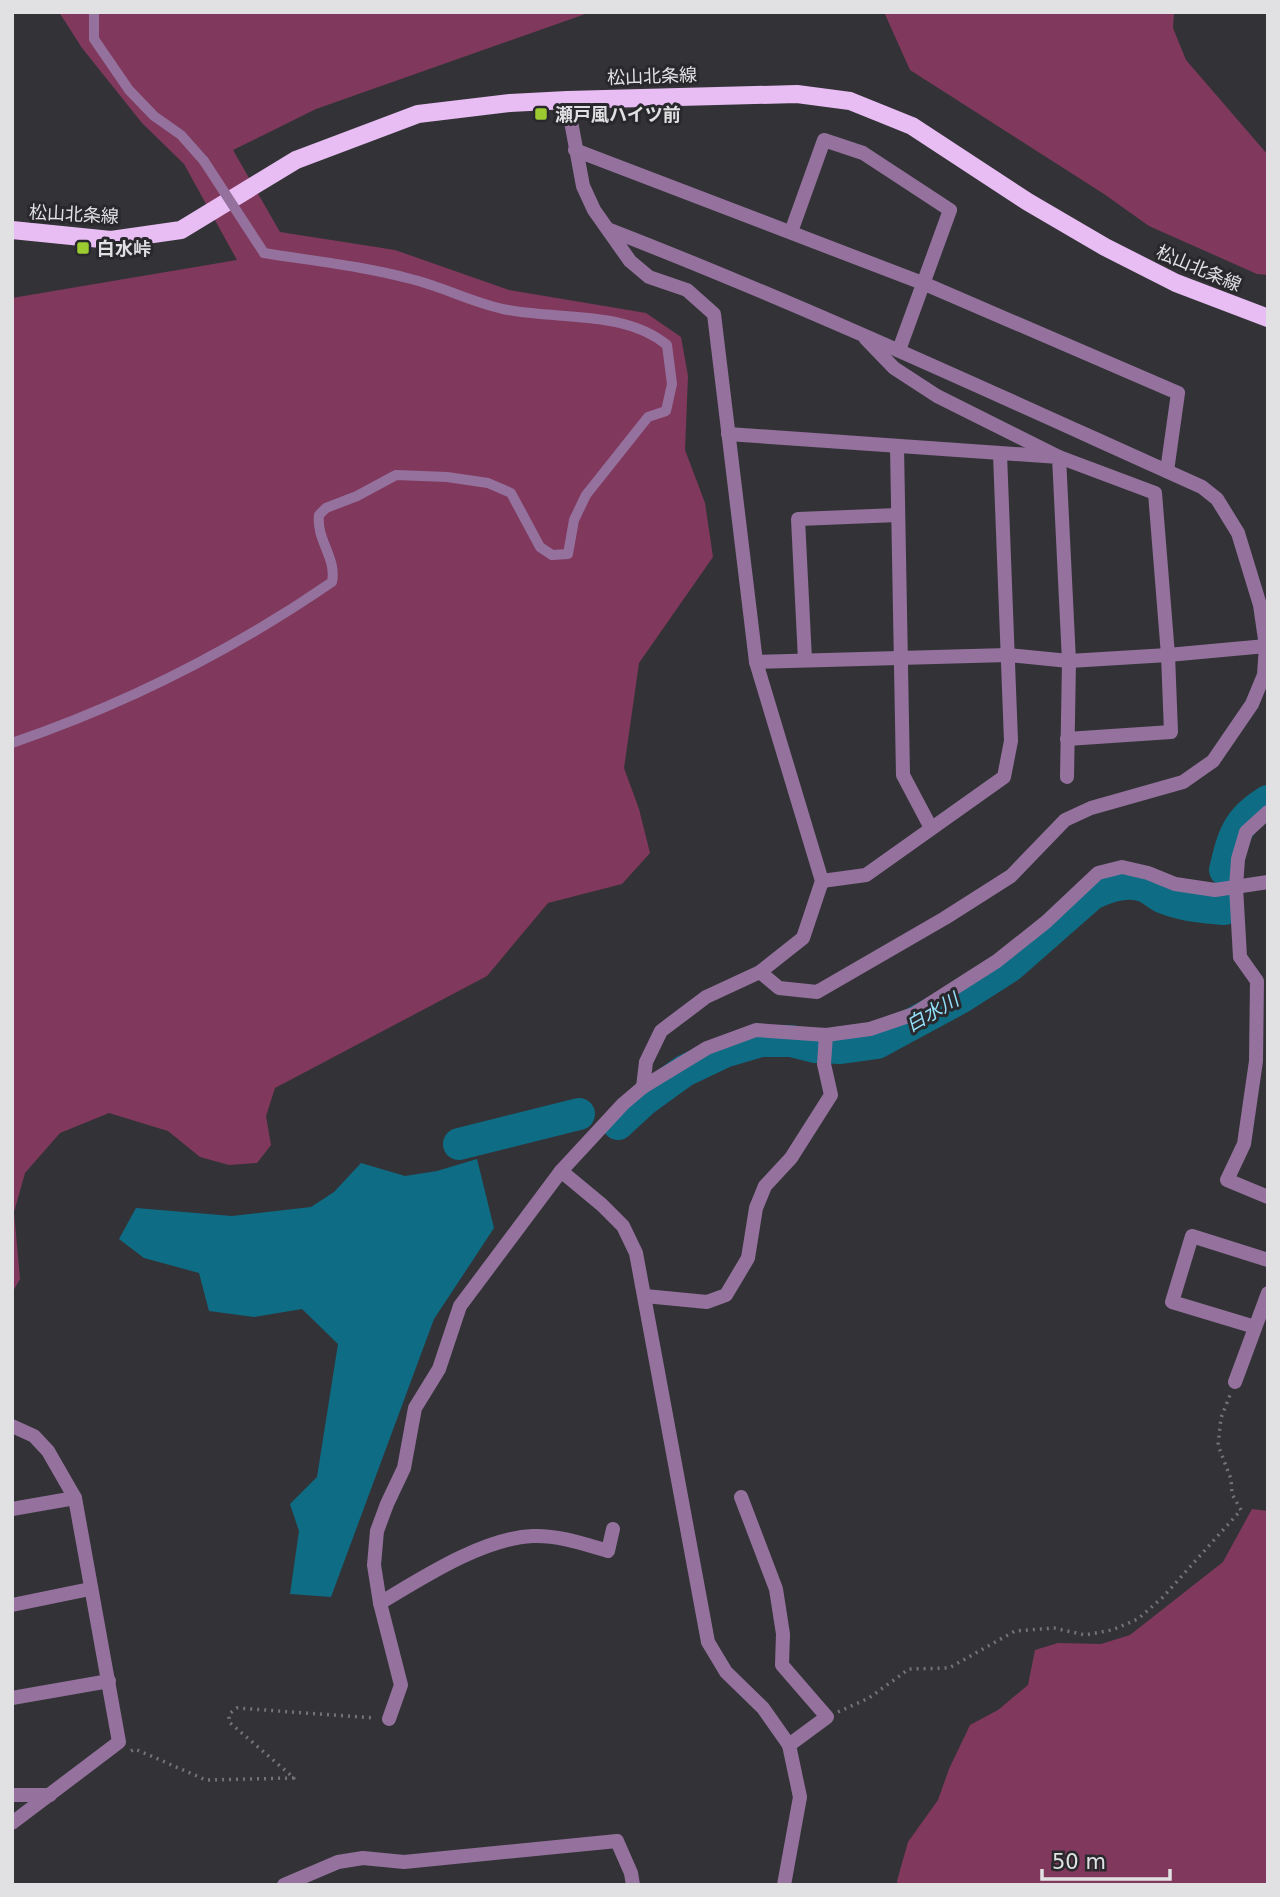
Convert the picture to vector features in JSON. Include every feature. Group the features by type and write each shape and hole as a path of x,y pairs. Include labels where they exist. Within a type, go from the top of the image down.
{"main road":[{"name":"松山北条線","path":"12,230 111,240 181,230 296,160 418,114 510,103 797,94 850,101 912,126 1028,202 1105,247 1176,284 1268,318"}],"street":[{"path":"567,100 583,186 594,210 630,261 649,277 687,290 714,314 756,662 822,881 803,938 760,972 706,997 661,1031 646,1062 643,1087"},
{"path":"791,232 824,140 863,153 950,210 899,350"},
{"path":"575,150 925,284 1178,393 1167,471"},
{"path":"610,230 859,332 1202,487 1217,499 1238,533 1261,605 1266,646 1264,675 1252,704 1213,761 1183,782 1091,808 1065,820 1011,876 945,918 817,992 779,988 760,972"},
{"path":"859,332 894,368 937,396 1059,457 1155,493 1168,655 1171,732 1067,738"},
{"path":"728,434 1059,457"},
{"path":"897,447 904,775 931,828"},
{"path":"822,881 866,874 1004,777 1011,741 1000,454"},
{"path":"1059,457 1069,661 1067,777"},
{"path":"805,660 798,519 898,515"},
{"path":"756,662 1008,654 1069,661 1266,646"},
{"path":"1268,812 1246,832 1238,859 1236,887 1240,957 1257,981 1256,1061 1244,1144 1227,1180 1268,1197"},
{"path":"388,1718 401,1685 380,1603 374,1565 377,1531 404,1468 415,1408 439,1369 460,1306 561,1171 623,1104 643,1087 707,1048 757,1030 826,1035 870,1029 914,1014 998,961 1046,922 1098,873 1122,867 1148,873 1175,884 1215,890 1268,882"},
{"path":"645,1296 707,1302 726,1295 747,1258 756,1208 765,1186 791,1158 831,1095 824,1064 826,1035"},
{"path":"561,1171 623,1226 636,1253 708,1642 726,1672 764,1708 789,1745 800,1797 784,1885"},
{"path":"1255,1327 1172,1302 1192,1236 1268,1260"},
{"path":"1236,1382 1268,1293"},
{"path":"12,1426 34,1436 47,1451 75,1498 119,1742 12,1824"},
{"path":"741,1497 776,1588 783,1634 782,1665 827,1717 789,1745"},
{"path":"12,1509 75,1498"},
{"path":"380,1603 448,1563 499,1543 533,1536 557,1538 608,1551 613,1530"},
{"path":"12,1605 90,1589"},
{"path":"12,1698 109,1681"},
{"path":"12,1795 50,1795"},
{"path":"284,1885 338,1862 363,1858 404,1862 617,1842 631,1873 633,1885"}],"lane":[{"path":"12,743 115,704 195,665 285,614 332,582 334,570 318,527 319,515 326,508 357,496 396,475 447,477 500,487 511,493 540,547 552,555 568,554 574,520 586,495 648,417 666,411 672,384 667,345 655,335 639,328 619,323 507,310 414,279 369,268 264,253 204,161 181,135 154,116 129,90 94,39 94,12"}],"path":[{"path":"827,1717 869,1698 909,1669 949,1668 1015,1631 1054,1628 1085,1635 1112,1630 1138,1619 1163,1597 1241,1510 1232,1494 1231,1479 1218,1445 1220,1418 1236,1382"},
{"path":"125,1756 135,1749 206,1780 294,1778 229,1722 229,1714 237,1708 388,1718"}],"shaded area":[{"path":"59,12 591,12 316,109 233,150 280,232 395,250 509,290 646,313 681,337 688,376 685,450 705,503 713,557 639,663 624,768 639,809 650,853 622,884 548,903 487,976 275,1088 266,1116 271,1145 257,1163 229,1165 200,1157 168,1131 109,1113 60,1133 25,1173 14,1212 20,1279 12,1293 12,298 237,260 184,164 142,123 82,48"},
{"path":"884,12 1174,12 1173,28 1186,60 1268,155 1268,275 1257,274 1149,226 1104,194 910,70"},
{"path":"1252,1509 1268,1511 1268,1885 898,1885 908,1842 938,1800 970,1725 998,1710 1028,1685 1035,1650 1058,1643 1101,1644 1130,1635 1223,1562"}],"water":[{"path":"477,1159 494,1228 434,1319 331,1597 290,1594 299,1531 290,1504 317,1477 338,1344 302,1309 254,1317 209,1311 199,1273 144,1258 119,1239 136,1208 232,1216 311,1207 334,1192 361,1163 405,1176 437,1171"}],"waterway":[{"name":"白水川","path":"1225,870 1238,830 1249,815 1268,801"},
{"name":"白水川","path":"618,1124 644,1100 684,1071 724,1052 761,1041 791,1041 815,1047 841,1048 877,1043 960,998 1010,966 1092,894 1106,888 1136,884 1171,901 1209,908 1224,909 1225,900"},
{"name":"白水川","path":"459,1144 579,1114"}],"place":[{"name":"瀬戸風ハイツ前","path":"541,114"},
{"name":"白水峠","path":"83,248"}]}
